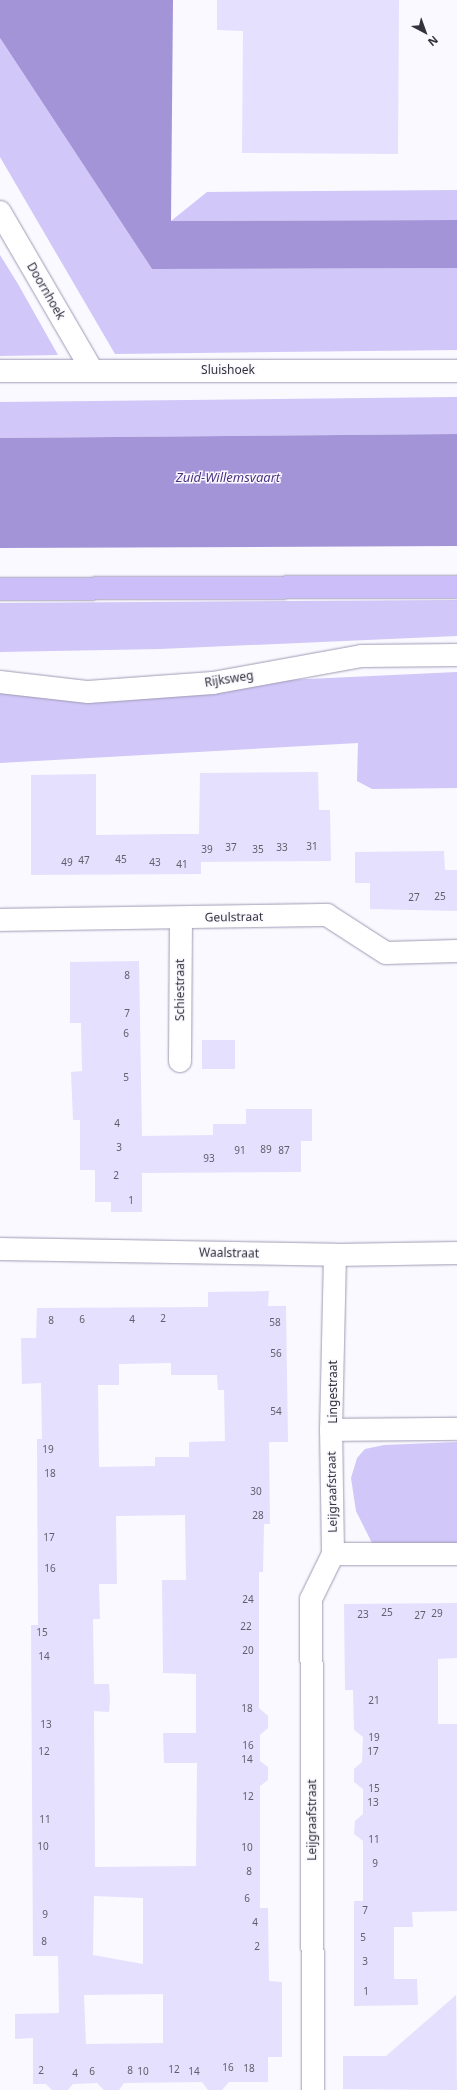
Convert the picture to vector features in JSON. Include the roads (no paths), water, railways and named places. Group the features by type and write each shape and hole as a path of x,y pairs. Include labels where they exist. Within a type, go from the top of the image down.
{"main road":[{"path":"0,589 457,587"}],"street":[{"name":"Doornhoek","path":"0,212 92,370"},
{"name":"Sluishoek","path":"0,372 92,370 457,371"},
{"name":"Rijksweg","path":"0,682 88,692 213,683 362,656 457,655"},
{"name":"Geulstraat","path":"0,920 327,915 386,953 457,952"},
{"name":"Schiestraat","path":"180,1061 181,918"},
{"name":"Waalstraat","path":"0,1249 335,1255 457,1252"},
{"name":"Lingestraat","path":"335,1255 332,1430 457,1428"},
{"name":"Leijgraafstraat","path":"313,2090 312,1599 333,1554 332,1430"},
{"path":"333,1554 457,1554"}],"water":[{"path":"0,0 173,0 171,221 457,220 457,268 152,269 0,38"},
{"name":"Zuid-Willemsvaart","path":"457,434 457,546 0,548 0,438"}]}
